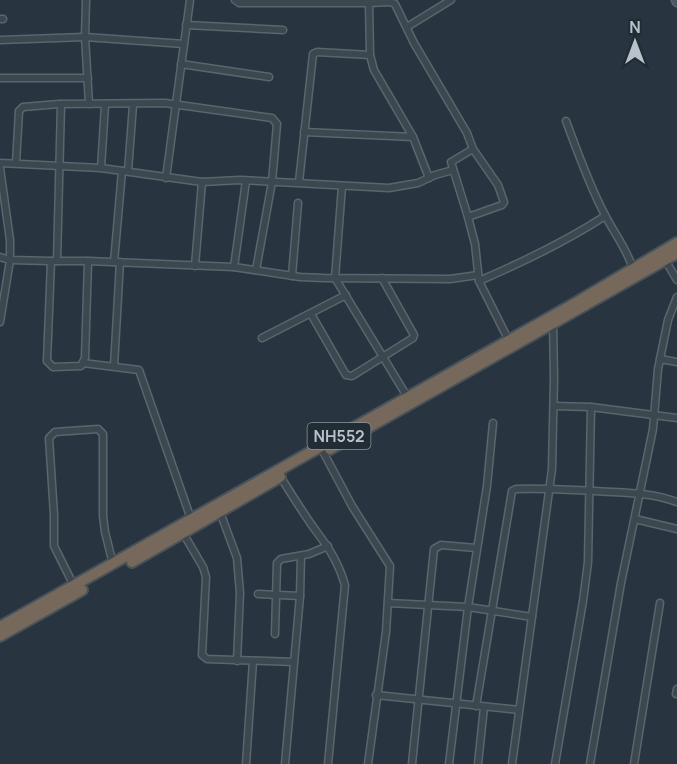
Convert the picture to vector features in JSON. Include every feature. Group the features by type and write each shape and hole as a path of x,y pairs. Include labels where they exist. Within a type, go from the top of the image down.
{"highway":[{"name":"NH552","path":"0,636 220,512 322,449 663,256 677,243"},
{"name":"NH552","path":"552,320 633,268 677,253"},
{"name":"NH552","path":"0,627 190,519 279,474"}],"street":[{"path":"86,0 85,37 89,104"},
{"path":"166,178 190,0"},
{"path":"235,0 239,3 393,2 440,89 467,133 473,149 498,185 504,202 502,205 468,217"},
{"path":"407,27 451,0"},
{"path":"369,2 370,55 374,70 412,137 429,178"},
{"path":"186,25 284,30"},
{"path":"0,40 85,37 184,44"},
{"path":"299,182 313,54 317,52 370,55"},
{"path":"181,64 269,77"},
{"path":"0,78 88,78"},
{"path":"61,104 60,166 47,361 53,367 81,366 83,363 139,370 190,519"},
{"path":"16,163 19,109 22,107 61,104 175,104 272,118 276,121 272,182 256,270"},
{"path":"101,168 105,105"},
{"path":"114,366 117,262 133,105"},
{"path":"566,121 605,216 633,268"},
{"path":"304,132 412,137"},
{"path":"473,149 452,162 453,170 475,244 478,278 510,344"},
{"path":"0,163 101,168 202,182 299,182 394,188 418,183 453,170"},
{"path":"0,168 10,240 10,260 3,288 0,322"},
{"path":"234,267 246,181"},
{"path":"195,266 202,182"},
{"path":"342,186 335,278 409,400"},
{"path":"292,276 298,203"},
{"path":"0,256 10,260 234,267 292,276 335,278 478,278 519,264 581,232 605,216"},
{"path":"663,256 677,280"},
{"path":"83,363 88,261"},
{"path":"311,314 349,377 414,335 382,278"},
{"path":"262,338 346,295"},
{"path":"590,764 619,594 655,416 660,359 668,320 677,297"},
{"path":"512,764 550,488 554,406 552,320"},
{"path":"660,359 677,362"},
{"path":"554,406 591,407 677,418"},
{"path":"555,764 588,562 591,407"},
{"path":"449,764 476,548 487,486 493,423"},
{"path":"74,586 54,546 50,438 55,432 98,429 104,434 104,524 113,564"},
{"path":"322,449 352,506 390,566 386,632 368,764"},
{"path":"279,474 328,546 345,585 328,764"},
{"path":"476,706 510,495 516,489 550,488 640,494 677,502"},
{"path":"220,512 237,558 240,593 237,661"},
{"path":"635,519 677,529"},
{"path":"183,533 203,567 206,577 202,655 207,659 294,662"},
{"path":"412,764 434,549 441,545 476,548"},
{"path":"275,634 277,563 281,559 301,556 328,546"},
{"path":"285,764 300,596 301,556"},
{"path":"258,594 300,596"},
{"path":"388,603 468,608 532,617"},
{"path":"634,764 660,603"},
{"path":"246,764 253,661"},
{"path":"376,695 519,710"},
{"path":"478,764 484,707"}]}
